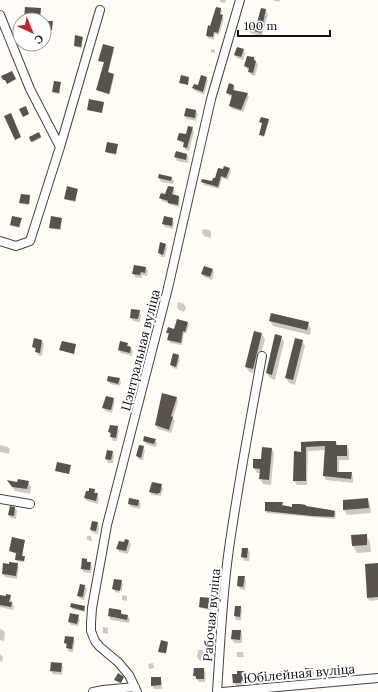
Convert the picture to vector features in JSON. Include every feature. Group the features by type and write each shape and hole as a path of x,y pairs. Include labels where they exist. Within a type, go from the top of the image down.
{"street":[{"name":"Цэнтральная вуліца","path":"136,690 126,670 95,641 90,623 92,608 111,509 168,288 211,99 240,0"},
{"path":"0,241 16,246 30,241 60,147 100,10"},
{"path":"0,15 35,99 60,147"},
{"name":"Рабочая вуліца","path":"217,692 224,594 230,540 246,439 262,356"},
{"path":"0,499 30,504"},
{"name":"Юбілейная вуліца","path":"222,692 378,678"},
{"path":"93,692 103,690 136,690"}],"building":[{"path":"25,7 41,8 41,12 25,12"},
{"path":"216,7 221,8 220,14 223,15 218,33 214,32 213,37 206,36 208,25 210,26"},
{"path":"261,8 266,9 261,33 247,29 248,24 256,26"},
{"path":"75,35 83,37 81,47 74,46"},
{"path":"103,44 114,47 108,72 114,74 109,94 96,90 104,62 98,61"},
{"path":"237,47 244,49 241,57 234,55"},
{"path":"247,56 254,57 254,60 256,61 253,73 248,72 249,68 244,66"},
{"path":"12,71 16,79 7,84 1,76"},
{"path":"181,75 189,77 188,85 179,83"},
{"path":"201,75 207,77 203,92 192,88 194,84 198,85"},
{"path":"54,81 61,82 59,93 52,92"},
{"path":"229,83 234,85 233,90 248,93 241,110 229,106 232,95 226,93"},
{"path":"89,99 104,102 102,113 87,110"},
{"path":"26,106 29,114 23,117 19,109"},
{"path":"186,108 196,110 195,118 184,116"},
{"path":"11,113 21,137 15,140 4,116"},
{"path":"261,117 269,119 264,136 259,135 262,123 259,122"},
{"path":"188,126 193,127 187,148 183,147 184,142 177,140 179,133 186,134"},
{"path":"39,132 41,137 31,142 29,137"},
{"path":"107,142 118,144 116,154 105,152"},
{"path":"176,151 187,154 186,160 174,157"},
{"path":"224,166 230,168 226,178 221,176 218,187 201,182 202,179 212,181 213,178 215,178 218,168 223,169"},
{"path":"159,174 172,177 171,181 158,178"},
{"path":"67,186 78,189 75,201 64,199"},
{"path":"168,186 174,187 172,194 179,196 178,205 168,203 168,201 159,198 161,193 165,194"},
{"path":"21,194 30,195 29,204 19,203"},
{"path":"12,216 22,218 19,227 10,225"},
{"path":"51,216 62,218 60,229 49,228"},
{"path":"164,216 173,218 172,226 162,224"},
{"path":"160,242 166,244 163,255 158,253"},
{"path":"134,265 146,267 145,273 141,272 140,275 132,274"},
{"path":"204,266 213,269 210,277 201,274"},
{"path":"131,309 140,310 138,319 130,318"},
{"path":"271,313 309,322 307,330 269,321"},
{"path":"177,319 188,322 185,332 183,331 181,343 167,340 169,333 166,333 168,327 174,329"},
{"path":"254,331 262,333 253,369 245,367"},
{"path":"275,334 282,336 272,375 266,373"},
{"path":"34,338 42,340 40,353 35,352 36,348 32,347"},
{"path":"295,338 303,340 293,380 285,378"},
{"path":"62,341 76,344 74,354 59,350"},
{"path":"120,341 128,343 127,346 131,347 130,353 118,350"},
{"path":"173,353 179,355 176,367 170,365"},
{"path":"108,376 120,378 118,384 107,381"},
{"path":"162,393 177,397 171,416 173,417 169,430 155,425"},
{"path":"106,396 114,398 111,410 102,408"},
{"path":"110,425 118,426 116,438 110,437 111,433 108,432"},
{"path":"144,436 156,439 154,444 143,441"},
{"path":"336,441 336,445 347,445 347,456 337,456 337,472 352,472 351,479 323,476 325,446 306,447 306,481 293,481 294,451 301,452 301,442"},
{"path":"139,445 144,446 141,458 136,456"},
{"path":"262,447 272,448 269,480 259,479 260,469 253,468 253,459 261,459"},
{"path":"107,450 113,451 111,460 105,459"},
{"path":"57,462 71,465 69,474 55,471"},
{"path":"18,479 29,481 27,489 12,487 7,480 17,482"},
{"path":"152,482 162,484 160,493 149,492"},
{"path":"89,488 95,489 94,493 98,493 96,501 84,498 86,491 89,491"},
{"path":"129,498 139,500 138,506 128,504"},
{"path":"368,498 369,508 343,510 343,500"},
{"path":"265,502 283,502 282,505 292,507 292,504 300,504 331,510 335,511 334,517 265,511"},
{"path":"10,506 15,507 14,516 8,515"},
{"path":"92,521 98,522 96,531 90,530"},
{"path":"367,534 367,545 352,546 351,535"},
{"path":"12,537 25,540 22,556 25,556 24,561 15,560 16,553 9,551"},
{"path":"125,539 129,540 126,551 116,549 119,541 124,542"},
{"path":"242,548 248,548 247,558 241,557"},
{"path":"82,558 87,559 87,562 91,562 90,570 81,569"},
{"path":"9,562 18,563 16,576 2,574 3,563 9,564"},
{"path":"378,563 378,597 367,598 365,564"},
{"path":"238,576 245,576 243,587 237,586"},
{"path":"114,579 122,580 120,591 112,589"},
{"path":"80,584 85,585 83,597 77,596"},
{"path":"6,594 11,595 9,602 12,602 11,607 0,605 0,595 6,596"},
{"path":"200,597 212,598 210,609 199,607"},
{"path":"71,603 85,606 84,611 70,607"},
{"path":"235,606 241,606 240,617 234,616"},
{"path":"109,608 121,610 121,614 128,615 127,620 108,616"},
{"path":"70,613 79,615 77,624 68,622"},
{"path":"232,630 241,630 240,640 231,639"},
{"path":"65,636 74,637 72,649 66,648 67,644 64,643"},
{"path":"161,640 168,642 166,653 158,652"},
{"path":"51,662 62,663 61,672 50,671"},
{"path":"349,666 350,673 332,675 331,668"},
{"path":"194,668 204,668 204,679 196,679 196,676 193,676"},
{"path":"305,668 313,668 313,676 305,676"},
{"path":"237,671 244,671 244,680 241,681 241,683 233,683 232,674 237,674"},
{"path":"278,671 288,671 289,678 278,678"},
{"path":"118,673 124,677 121,683 114,680"},
{"path":"264,675 264,681 253,682 253,676"},
{"path":"151,677 161,677 161,685 151,686"}]}
